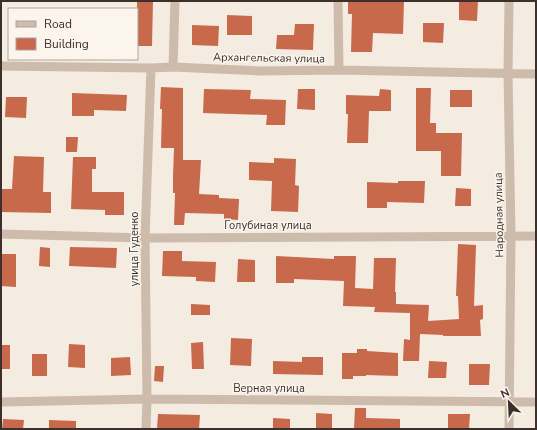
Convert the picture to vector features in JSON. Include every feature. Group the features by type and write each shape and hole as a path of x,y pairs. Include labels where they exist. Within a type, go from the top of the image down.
{"street":[{"path":"173,67 175,1"},
{"path":"338,1 339,70"},
{"name":"Народная улица","path":"509,1 508,74 512,235 509,429"},
{"name":"Архангельская улица","path":"1,66 173,67 260,71 339,70 536,74"},
{"name":"улица Гуденко","path":"146,429 148,399 145,238 151,68"},
{"name":"Голубиная улица","path":"1,234 145,238 536,236"},
{"name":"Верная улица","path":"1,402 148,399 536,402"}],"building":[{"path":"137,1 153,1 152,46 138,46"},
{"path":"348,1 404,1 403,34 373,33 372,52 351,52 352,14 348,14"},
{"path":"459,1 478,1 477,21 459,20"},
{"path":"227,15 252,16 252,35 227,35"},
{"path":"423,23 444,23 443,43 423,42"},
{"path":"295,24 314,24 313,50 276,49 277,35 294,35"},
{"path":"192,25 219,26 218,46 192,45"},
{"path":"161,87 183,88 183,160 201,160 199,194 219,195 219,198 239,199 238,220 224,219 224,214 185,213 184,225 174,225 174,148 161,148"},
{"path":"416,88 431,88 430,123 436,123 436,133 462,133 461,176 441,176 441,151 416,151"},
{"path":"204,89 251,90 250,99 286,100 285,125 266,125 267,115 203,113"},
{"path":"298,89 315,89 315,110 297,109"},
{"path":"380,89 391,90 391,111 369,111 368,143 347,143 348,114 346,114 346,95 379,96"},
{"path":"450,90 472,90 472,107 450,107"},
{"path":"72,93 127,95 126,111 94,110 94,116 72,116"},
{"path":"6,97 27,97 26,118 5,117"},
{"path":"66,137 78,137 77,152 66,152"},
{"path":"14,156 44,157 43,192 51,192 51,213 1,212 1,189 12,189"},
{"path":"73,157 96,157 96,169 92,169 92,192 124,192 124,215 105,215 105,210 71,209"},
{"path":"274,158 296,159 295,185 299,186 298,212 271,211 272,181 249,180 249,162 274,163"},
{"path":"398,181 425,181 424,203 387,202 387,208 367,208 367,182 398,183"},
{"path":"456,188 471,189 471,206 455,206"},
{"path":"458,244 476,245 474,306 483,305 483,319 480,320 481,336 443,336 420,334 419,361 403,361 404,339 410,340 410,313 374,312 375,307 343,306 344,281 294,279 294,283 276,283 276,256 334,259 334,256 356,256 355,288 373,289 374,258 396,258 396,304 429,305 428,321 459,319 458,296 456,296"},
{"path":"40,247 50,248 50,267 39,266"},
{"path":"70,247 117,248 116,268 69,266"},
{"path":"163,251 182,251 182,261 216,262 215,282 196,281 196,277 162,276"},
{"path":"1,254 16,254 16,287 1,286"},
{"path":"238,259 255,260 255,282 237,282"},
{"path":"191,304 210,305 210,315 191,315"},
{"path":"231,338 252,339 251,366 230,365"},
{"path":"203,342 204,369 192,369 191,343"},
{"path":"69,344 85,345 85,368 68,367"},
{"path":"1,345 10,345 10,369 1,369"},
{"path":"357,349 398,353 398,376 366,375 353,376 353,379 342,379 342,353 357,353"},
{"path":"32,354 47,354 47,376 32,376"},
{"path":"130,357 131,375 111,376 111,358"},
{"path":"302,357 323,357 323,375 273,374 273,361 302,362"},
{"path":"429,361 447,362 446,378 428,378"},
{"path":"469,364 490,364 489,385 469,385"},
{"path":"155,366 164,366 163,382 154,381"},
{"path":"355,408 366,408 366,418 400,419 400,429 354,429"},
{"path":"316,413 332,414 332,429 316,429"},
{"path":"158,414 200,415 199,429 157,429"},
{"path":"448,414 470,414 469,429 448,429"},
{"path":"273,418 290,419 290,429 273,429"},
{"path":"3,419 24,420 23,429 2,429"},
{"path":"49,420 76,421 76,429 49,429"}]}
